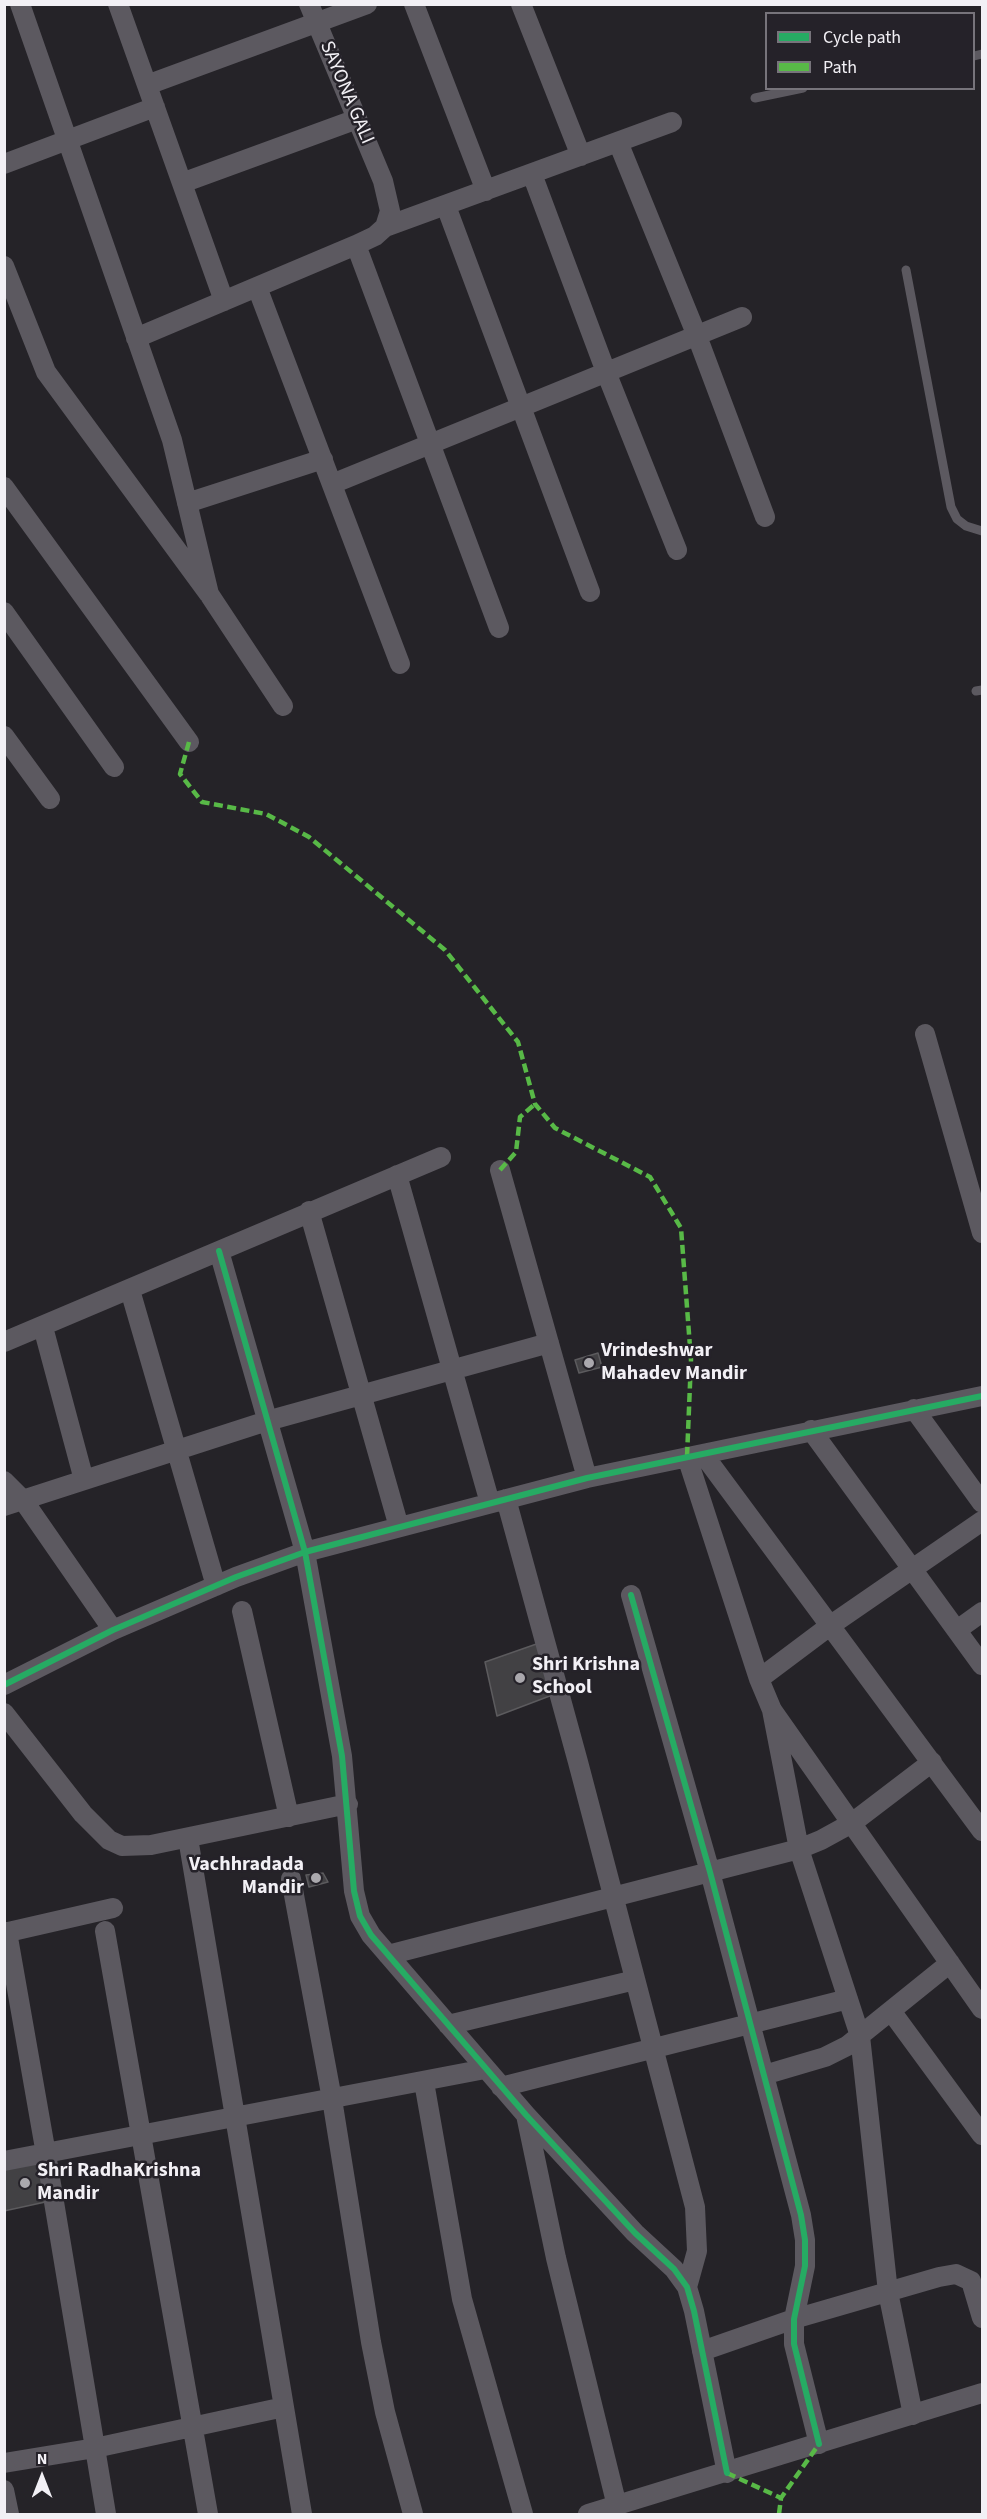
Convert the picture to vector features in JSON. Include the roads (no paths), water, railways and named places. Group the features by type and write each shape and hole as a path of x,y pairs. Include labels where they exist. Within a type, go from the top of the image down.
{"street":[{"path":"20,4 172,440 209,594"},
{"path":"118,4 224,301"},
{"name":"SAYONA GALI","path":"309,4 383,181 390,211 385,227"},
{"path":"147,85 367,4"},
{"path":"414,4 486,191"},
{"path":"521,4 581,156"},
{"path":"4,165 155,107"},
{"path":"182,183 357,119"},
{"path":"136,338 356,245 375,236 385,227 672,122"},
{"path":"618,142 697,336 765,517"},
{"path":"532,174 606,372 677,550"},
{"path":"446,206 590,592"},
{"path":"356,245 499,628"},
{"path":"4,266 46,372 209,594 283,706"},
{"path":"257,287 400,664"},
{"path":"332,484 742,317"},
{"path":"187,503 322,459"},
{"path":"4,487 189,742"},
{"path":"4,612 114,767"},
{"path":"4,736 50,799"},
{"path":"926,1034 975,1180 982,1233"},
{"path":"4,1342 441,1157"},
{"path":"500,1170 587,1478"},
{"path":"397,1175 453,1370 498,1501 614,1897 695,2207 697,2251 687,2287"},
{"path":"309,1211 399,1527"},
{"path":"219,1251 305,1552 342,1756 354,1891 360,1916 371,1935 485,2069 635,2233 674,2268 687,2287 727,2473"},
{"path":"130,1290 216,1586"},
{"path":"43,1327 84,1480"},
{"path":"14,1503 267,1421 549,1343"},
{"path":"4,1685 113,1630 216,1586 305,1552 587,1478 982,1396"},
{"path":"914,1409 982,1503"},
{"path":"811,1430 982,1665"},
{"path":"695,1455 831,1625 982,1831"},
{"path":"695,1455 759,1679 772,1710 799,1849 860,2036 888,2292 913,2415"},
{"path":"4,1481 14,1503 113,1630"},
{"path":"759,1679 831,1625 982,1521"},
{"path":"631,1595 710,1872 801,2215 805,2240 805,2266 794,2319 794,2344 819,2444"},
{"path":"242,1611 289,1816"},
{"path":"957,1630 982,1612"},
{"path":"772,1710 982,2009"},
{"path":"4,1713 83,1814 109,1840 122,1846 188,1838 348,1804"},
{"path":"388,1955 799,1849 821,1840 852,1822 932,1762"},
{"path":"188,1838 302,2514"},
{"path":"291,1879 332,2099 373,2354 385,2412 414,2514"},
{"path":"106,2514 46,2154 6,1933 113,1908"},
{"path":"105,1931 143,2136 207,2514"},
{"path":"764,2075 825,2057 847,2046 950,1963"},
{"path":"448,2025 635,1980"},
{"path":"501,2087 848,1999"},
{"path":"891,2011 982,2135"},
{"path":"4,2162 485,2069"},
{"path":"424,2082 462,2299 523,2514"},
{"path":"526,2115 556,2258 617,2506"},
{"path":"702,2351 794,2319 956,2274 970,2281 982,2318"},
{"path":"588,2514 982,2393"},
{"path":"4,2463 95,2448 284,2407"},
{"path":"4,2490 9,2514"}],"lane":[{"path":"755,98 793,90"},
{"path":"906,270 951,507 957,519 966,526 982,531"}],"place":[{"name":"Vrindeshwar Mahadev Mandir","path":"589,1363"},
{"name":"Shri Krishna School","path":"520,1678"},
{"name":"Vachhradada Mandir","path":"316,1878"},
{"name":"Shri RadhaKrishna Mandir","path":"25,2183"}]}
